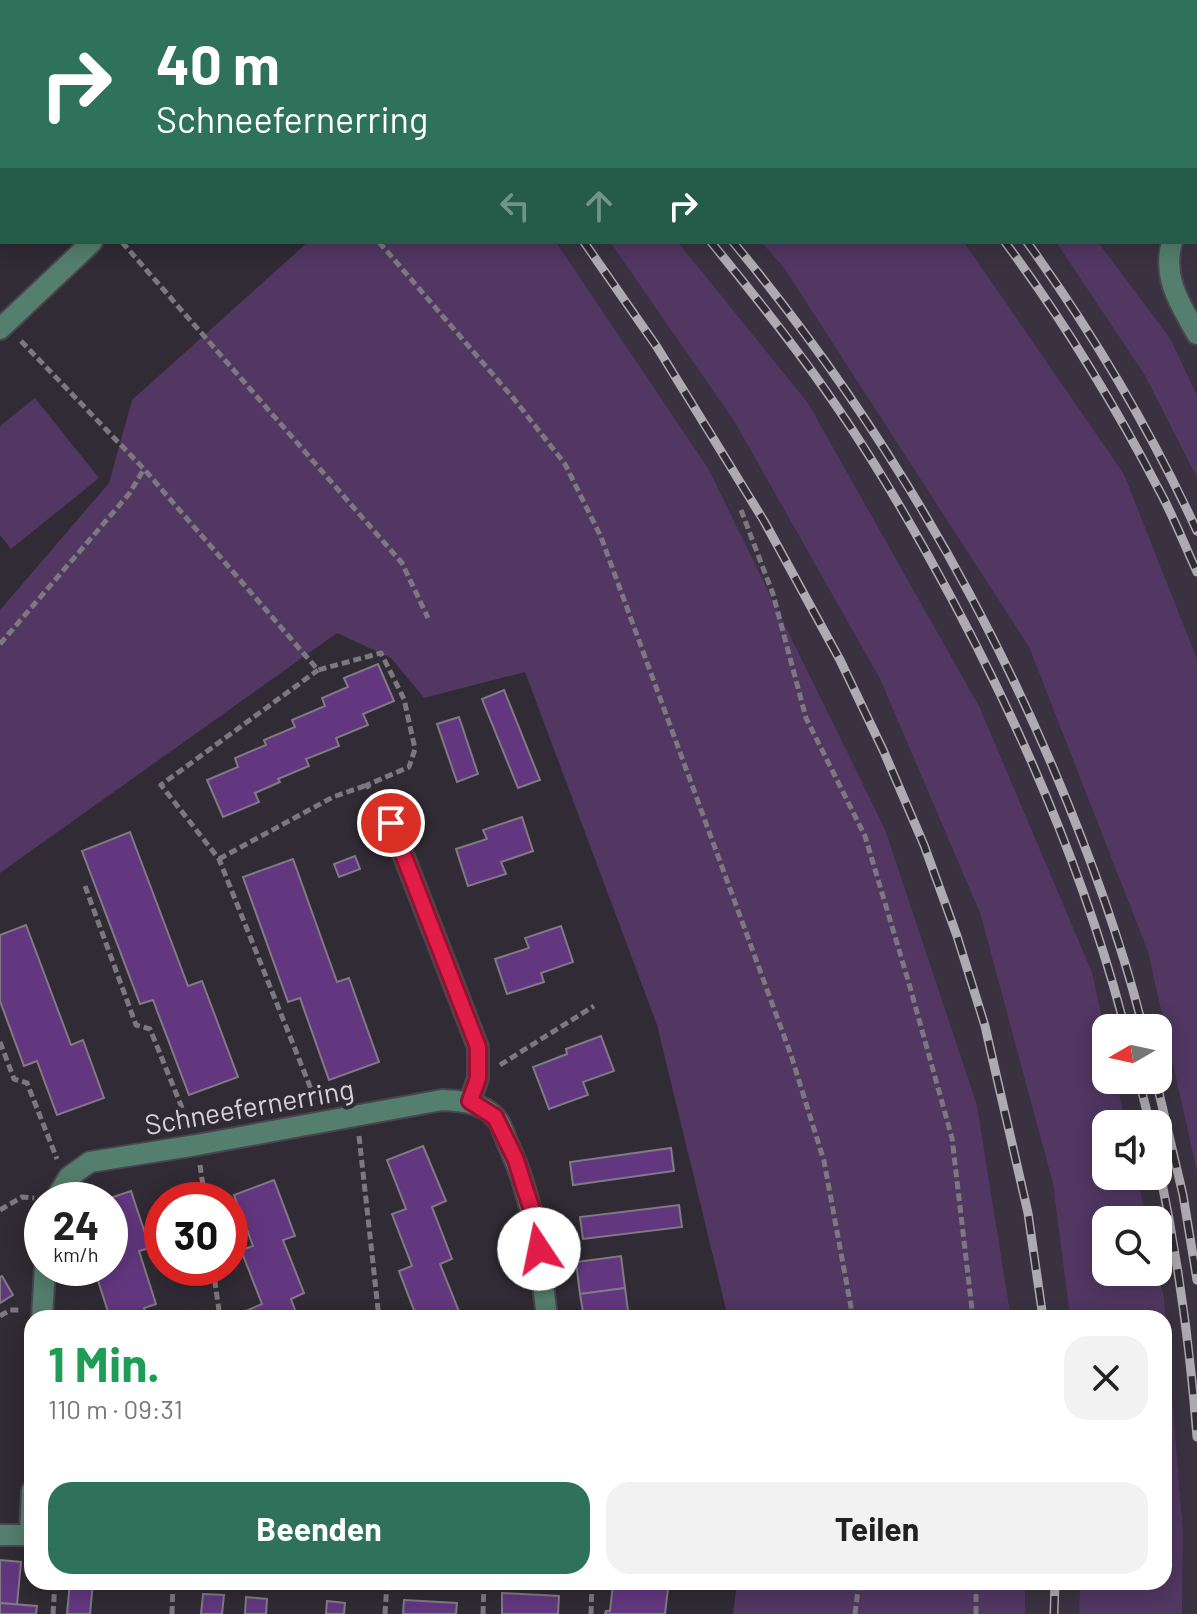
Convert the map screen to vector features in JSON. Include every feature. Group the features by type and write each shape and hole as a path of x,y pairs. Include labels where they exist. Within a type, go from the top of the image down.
{"street":[{"path":"2,327 90,244"},
{"path":"1171,244 1168,257 1173,292 1197,334"},
{"path":"381,809 391,823 478,1047 478,1078 470,1101 495,1117 516,1160 531,1207 546,1310"},
{"name":"Schneefernerring","path":"69,1177 90,1162 442,1100 470,1101"},
{"path":"66,1182 69,1177"},
{"path":"42,1310 44,1286"},
{"path":"0,1535 24,1535"}],"path":[{"path":"124,244 402,563 428,618"},
{"path":"381,244 514,399 565,464 601,537 791,1055 824,1161 852,1310"},
{"path":"2,327 144,469 318,670"},
{"path":"0,644 129,494 144,469"},
{"path":"741,510 773,594 806,718 865,836 908,980 952,1138 972,1310"},
{"path":"219,859 333,797 409,767 415,749 404,699 381,653 318,670 161,785 219,859 324,1122"},
{"path":"367,785 381,809"},
{"path":"85,886 136,1025 150,1029 197,1145 202,1182"},
{"path":"478,1078 594,1006"},
{"path":"0,1042 14,1079 27,1083 56,1158 69,1177"},
{"path":"356,1115 378,1310"},
{"path":"0,1210 24,1197"},
{"path":"216,1286 219,1310"},
{"path":"53,1614 54,1590"},
{"path":"172,1614 173,1590"},
{"path":"385,1614 386,1590"},
{"path":"483,1614 484,1590"},
{"path":"591,1614 592,1590"},
{"path":"855,1614 858,1590"},
{"path":"976,1590 976,1614"}],"shaded area":[{"path":"306,244 557,244 708,468 885,829 977,1105 1010,1310 726,1310 657,1025 525,672 424,698 391,658 337,633 0,873 0,610 109,483 132,400"},
{"path":"557,244 611,244 734,421 880,679 980,913 1053,1184 1069,1310 1010,1310 977,1105 885,829 708,468"},
{"path":"611,244 680,244 808,403 979,706 1092,972 1101,1014 1092,1014 1092,1094 1119,1094 1123,1110 1092,1110 1092,1190 1140,1190 1144,1206 1092,1206 1092,1286 1161,1286 1165,1310 1069,1310 1053,1184 980,913 880,679 734,421"},
{"path":"680,244 763,244 784,268 1029,647 1148,952 1162,1014 1101,1014 1092,972 979,706 808,403"},
{"path":"763,244 965,244 1124,474 1197,659 1197,1172 1172,1060 1172,1014 1162,1014 1148,952 1029,647 784,268"},
{"path":"965,244 1057,244 1144,374 1197,478 1197,659 1124,474"},
{"path":"1057,244 1100,244 1170,338 1197,395 1197,478 1144,374"},
{"path":"1100,244 1197,244 1197,395 1170,338"},
{"path":"35,398 99,478 11,549 0,535 0,426"},
{"path":"1172,1060 1197,1172 1197,1614 1182,1614 1183,1531 1172,1396 1172,1310 1165,1310 1161,1286 1172,1286 1172,1206 1144,1206 1140,1190 1172,1190 1172,1110 1123,1110 1119,1094 1172,1094"},
{"path":"1172,1396 1183,1531 1182,1614 1079,1614 1080,1590 1172,1590"},
{"path":"736,1590 1025,1590 1025,1614 733,1614"},
{"path":"1025,1590 1080,1590 1079,1614 1025,1614"}],"building":[{"path":"378,664 394,701 363,714 368,725 336,738 339,746 306,759 309,766 255,793 259,802 223,817 207,780 238,767 235,758 266,745 264,740 295,727 292,720 325,706 322,698 348,687 344,678"},
{"path":"504,690 540,780 518,788 482,699"},
{"path":"459,717 478,774 457,782 437,724"},
{"path":"522,817 533,851 501,862 506,874 468,886 456,849 487,839 483,830"},
{"path":"130,832 188,986 202,981 238,1077 189,1095 153,1000 140,1004 82,851"},
{"path":"355,856 360,869 339,877 334,864"},
{"path":"293,859 337,982 349,978 379,1062 329,1080 300,998 288,1002 243,877"},
{"path":"26,925 71,1045 83,1040 104,1098 57,1115 37,1061 24,1066 0,1001 0,935"},
{"path":"561,926 573,962 541,973 544,982 507,994 495,959 529,948 525,938"},
{"path":"601,1036 614,1071 583,1082 588,1095 549,1109 533,1067 567,1054 566,1049"},
{"path":"423,1146 446,1201 432,1207 452,1259 440,1264 458,1310 414,1310 399,1271 412,1266 392,1214 406,1209 387,1160"},
{"path":"671,1148 674,1171 573,1185 570,1162"},
{"path":"274,1180 295,1236 283,1240 304,1293 291,1299 295,1310 248,1310 262,1304 248,1268 248,1248 253,1246 248,1233 248,1190"},
{"path":"131,1191 144,1230 144,1250 139,1251 144,1267 144,1286 150,1286 156,1304 145,1310 107,1310 100,1286 128,1286 128,1192"},
{"path":"679,1205 682,1227 583,1239 580,1217"},
{"path":"621,1256 625,1288 580,1294 576,1262"},
{"path":"0,1277 13,1295 0,1303"},
{"path":"625,1288 628,1310 583,1310 580,1294"},
{"path":"0,1560 21,1562 17,1605 0,1603"},
{"path":"69,1590 92,1590 90,1614 67,1614"},
{"path":"612,1590 668,1590 665,1614 605,1614 610,1611"},
{"path":"502,1593 559,1596 558,1614 502,1614"},
{"path":"203,1594 224,1595 222,1614 201,1614"},
{"path":"246,1597 267,1599 266,1614 245,1614"},
{"path":"404,1600 457,1603 456,1614 403,1614"},
{"path":"327,1601 345,1603 344,1614 326,1614"},
{"path":"0,1603 37,1606 36,1614 0,1614"}],"railway":[{"path":"585,244 657,347 764,521 840,660 924,845 985,1026 1028,1213 1042,1310"},
{"path":"713,244 793,346 873,461 956,607 1014,723 1065,843 1108,966 1121,1014"},
{"path":"735,244 827,365 871,429 952,561 1054,770 1103,897 1139,1014"},
{"path":"1006,244 1067,331 1105,393 1163,498 1197,572"},
{"path":"1028,244 1119,382 1160,455 1197,531"},
{"path":"1142,1094 1146,1110"},
{"path":"1159,1094 1183,1195 1197,1280"},
{"path":"1163,1190 1182,1299 1197,1437"},
{"path":"1054,1614 1055,1590"}],"route":[{"path":"391,823 478,1047 478,1078 470,1101 495,1117 516,1160 531,1207 539,1249"}]}
